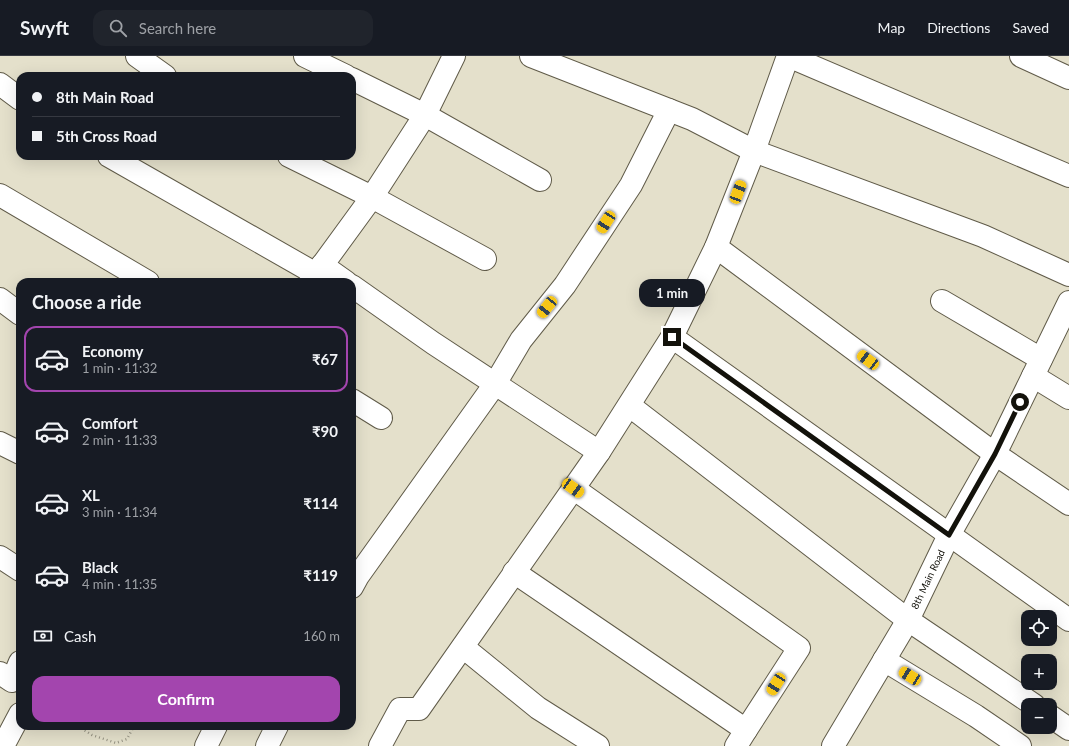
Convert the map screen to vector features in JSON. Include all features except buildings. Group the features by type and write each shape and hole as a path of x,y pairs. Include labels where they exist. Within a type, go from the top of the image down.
{"street":[{"path":"137,56 159,72"},
{"path":"305,56 338,72"},
{"path":"316,274 372,197 425,115 454,56"},
{"path":"531,56 692,119 754,150 982,236 1069,275"},
{"path":"380,746 400,709 419,709 599,452 630,406 672,337 716,247 754,150 788,56 1069,176"},
{"path":"1021,56 1069,78"},
{"path":"356,81 425,115 540,180"},
{"path":"0,84 16,96"},
{"path":"356,580 495,384 521,340 565,286 631,185 669,110"},
{"path":"116,160 316,274 331,278"},
{"path":"297,160 372,197 485,259"},
{"path":"0,195 141,278"},
{"path":"716,247 995,454 1069,504"},
{"path":"356,289 495,384 599,452"},
{"path":"0,299 16,311"},
{"path":"942,301 1037,368 1069,398"},
{"name":"8th Main Road","path":"836,745 908,620 949,535 995,454 1069,302"},
{"path":"672,337 1069,620"},
{"path":"356,403 380,418"},
{"path":"630,406 908,620 1024,698"},
{"path":"0,443 16,451"},
{"path":"514,572 741,738 799,648 573,488"},
{"path":"0,557 16,567"},
{"path":"463,647 538,708 598,746"},
{"path":"884,660 976,716 1020,746"},
{"path":"0,673 12,681 16,672"},
{"path":"1057,721 1069,729"},
{"path":"3,746 16,722"},
{"path":"206,746 214,730"},
{"path":"267,746 275,730"}],"path":[{"path":"84,730 92,735 116,743 126,739 132,730"}],"route":[{"path":"672,337 949,535 995,454 1020,402"}]}
